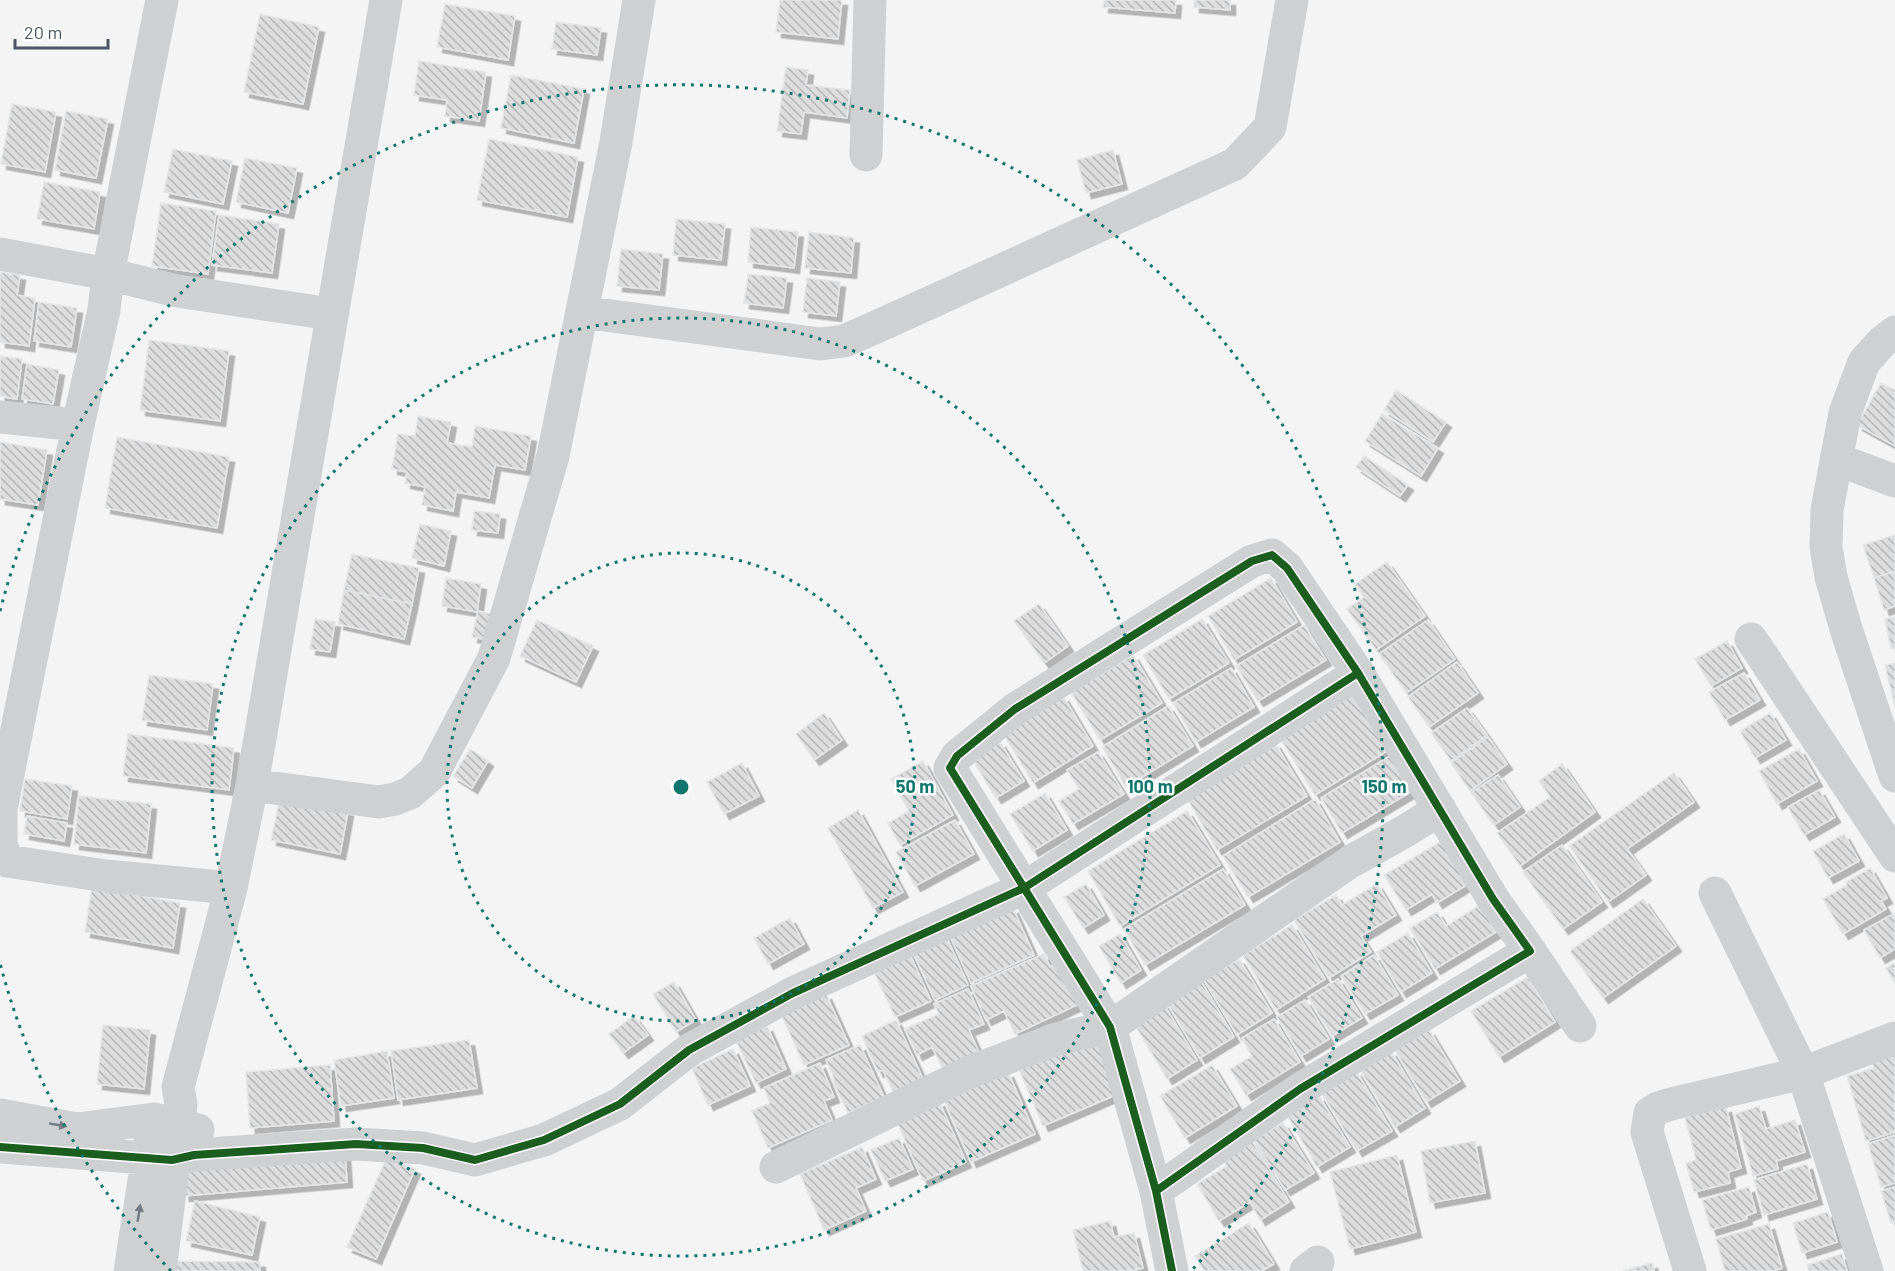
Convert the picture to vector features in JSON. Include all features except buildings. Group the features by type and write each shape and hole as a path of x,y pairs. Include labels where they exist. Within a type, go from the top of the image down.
{"street":[{"path":"162,0 108,273 104,310 78,425 1,809 1,844 4,861 106,876 231,888"},
{"path":"130,1271 160,1159 166,1121 181,1104 178,1087 231,888 252,785 386,0"},
{"path":"252,785 379,802 410,793 434,772 494,658 553,456 616,142 639,0"},
{"path":"866,155 870,0"},
{"path":"582,312 820,344 844,341 885,324 1235,164 1270,127 1292,0"},
{"path":"0,254 108,273 177,291 331,314"},
{"path":"1895,332 1882,342 1864,362 1845,413 1827,510 1826,547 1846,629 1895,776"},
{"path":"0,417 78,425"},
{"path":"1836,459 1895,481"},
{"path":"1172,1271 1156,1191 1110,1027 950,768 957,756 1016,709 1252,561 1272,555 1287,568 1358,674 1493,900 1580,1026"},
{"path":"1751,639 1895,856"},
{"path":"0,1147 160,1159 356,1144 423,1148 475,1160 544,1140 620,1104 689,1050 793,993 1024,888 1358,674"},
{"path":"776,1167 970,1072 1056,1039 1110,1027 1350,862 1407,830 1440,808"},
{"path":"1715,893 1803,1073 1867,1271"},
{"path":"1156,1191 1300,1089 1530,951"},
{"path":"1690,1271 1647,1132 1650,1113 1671,1104 1803,1073 1895,1038"},
{"path":"0,1115 77,1129 166,1121 196,1128 224,1153"},
{"path":"160,1159 160,1271"}],"cycle path":[{"path":"1156,1191 1300,1089 1530,951 1493,899 1358,673 1287,568 1272,555 1252,561 1015,709 957,756 950,768 1110,1027 1156,1191 1172,1271"},
{"path":"0,1147 172,1160 194,1155 356,1144 423,1148 475,1160 544,1140 620,1104 689,1050 793,993 1024,888 1358,673"}]}
